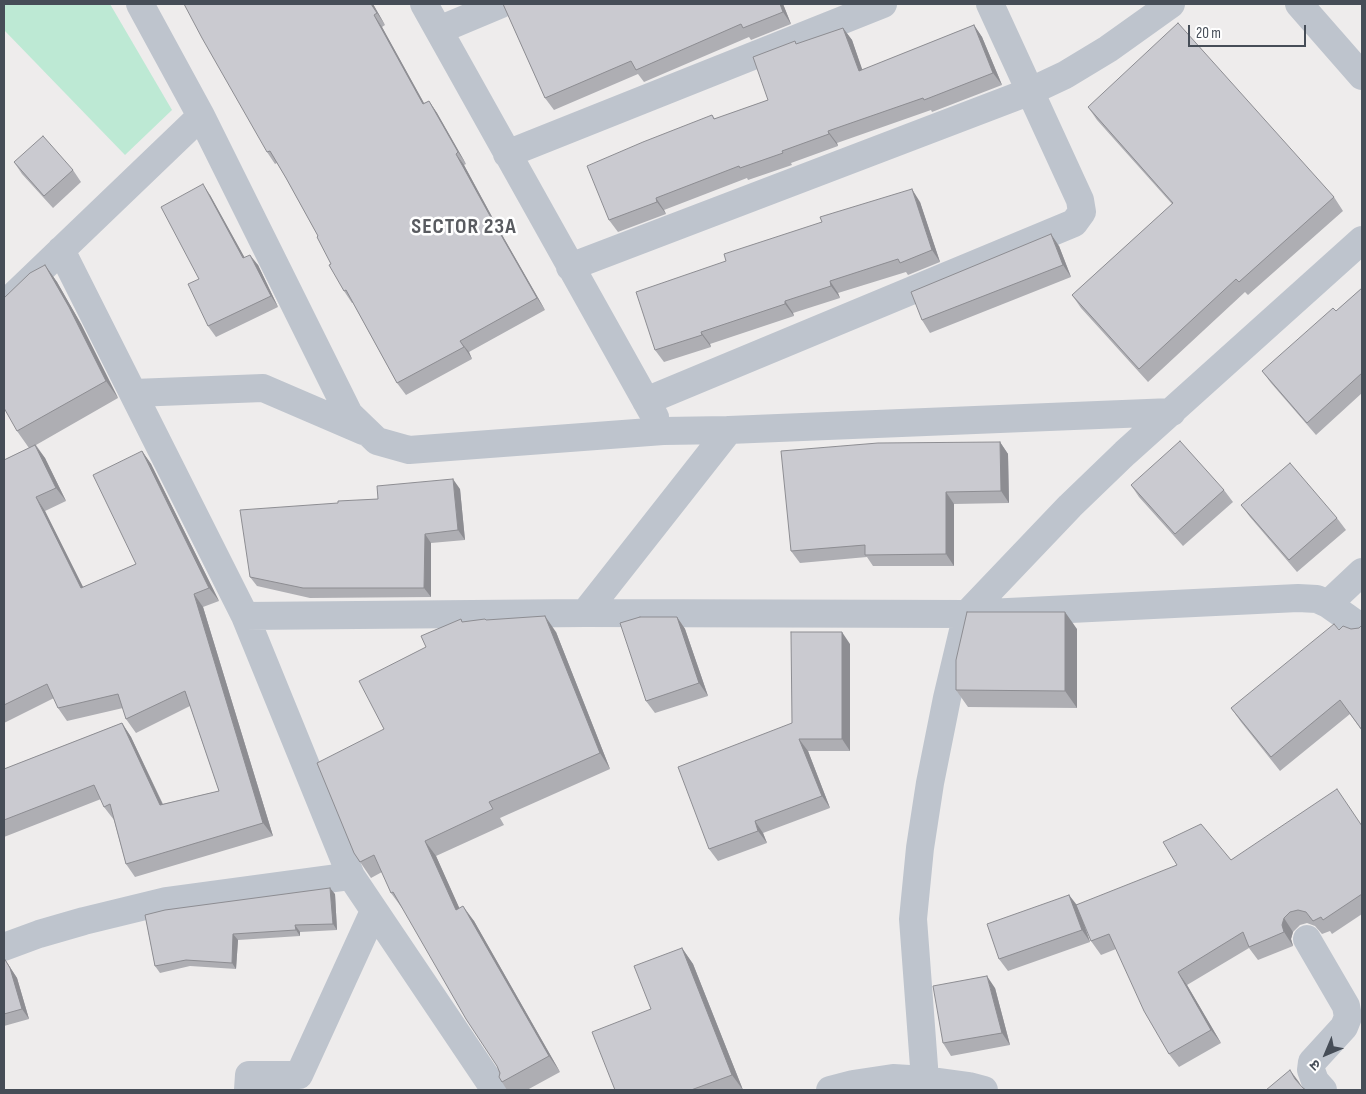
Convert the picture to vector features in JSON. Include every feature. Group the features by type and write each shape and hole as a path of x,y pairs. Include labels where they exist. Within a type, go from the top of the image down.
{"street":[{"path":"140,4 201,116 349,414 378,441 409,450 663,431 1172,412"},
{"path":"424,4 663,431"},
{"path":"439,30 501,4"},
{"path":"507,154 883,4"},
{"path":"646,401 1074,222 1082,212 1080,200 990,4"},
{"path":"570,267 1031,91 1065,75 1108,49 1171,4"},
{"path":"1299,4 1362,76"},
{"path":"4,305 201,116"},
{"path":"925,1080 913,919 920,848 930,783 946,698 967,614 1070,506 1125,453 1362,240"},
{"path":"61,250 245,616 351,876 495,1090"},
{"path":"134,394 263,388 370,434"},
{"path":"585,613 729,430"},
{"path":"1328,604 1362,572"},
{"path":"245,616 585,613 967,614 1298,598 1316,599 1328,604 1362,628"},
{"path":"4,947 39,934 166,901 351,876"},
{"path":"248,1090 249,1075 299,1075 374,911"},
{"path":"1307,939 1346,1006 1348,1017 1344,1027 1312,1062 1311,1070 1323,1090"},
{"path":"830,1090 853,1084 893,1078 925,1080 984,1090"}],"green space":[{"path":"4,4 110,4 172,110 125,155 4,30"}],"building":[{"path":"184,4 371,4 377,13 374,15 423,104 429,101 458,152 456,154 537,298 460,341 464,347 397,383 346,290 344,291 329,265 331,264 318,236 286,178 270,151 267,152"},
{"path":"503,4 780,4 783,12 743,28 741,24 636,70 631,61 545,98"},
{"path":"1178,23 1334,197 1239,282 1236,279 1139,369 1072,295 1173,203 1088,107"},
{"path":"974,25 993,73 924,100 923,98 828,131 829,134 782,151 783,153 740,168 739,166 656,198 657,202 609,220 587,166 712,115 714,119 768,100 753,57 795,41 796,44 843,28 859,71"},
{"path":"43,136 73,170 44,196 14,162"},
{"path":"203,184 243,258 250,255 271,296 208,326 188,284 199,279 161,207"},
{"path":"912,189 932,250 900,263 898,259 830,281 831,286 785,301 785,304 701,332 702,335 655,350 636,292 726,261 724,254 822,222 820,217"},
{"path":"1051,234 1063,265 922,320 911,292"},
{"path":"45,265 69,307 106,381 17,431 4,408 4,298 30,273"},
{"path":"1362,288 1362,373 1307,423 1262,371 1333,308 1336,311"},
{"path":"1180,441 1224,490 1175,534 1131,485"},
{"path":"1000,442 1001,491 946,492 946,554 865,555 865,545 791,551 781,451 878,443"},
{"path":"35,445 56,488 36,497 81,588 136,564 93,475 142,451 209,588 194,594 263,823 126,864 110,804 104,807 94,785 4,820 4,769 122,723 160,805 219,791 185,691 126,719 118,694 58,708 47,684 4,705 4,460"},
{"path":"1290,463 1337,518 1289,560 1241,505"},
{"path":"453,479 458,530 425,534 424,588 303,588 250,577 240,510 378,499 377,486"},
{"path":"967,612 1065,612 1065,691 956,690 956,660"},
{"path":"545,616 600,753 489,802 493,809 425,841 456,910 463,906 549,1056 502,1082 497,1066 466,1019 393,892 391,893 374,855 360,862 354,853 317,763 384,729 359,681 426,647 421,636 461,619 462,622"},
{"path":"640,617 677,617 699,683 646,701 620,623"},
{"path":"1334,624 1339,630 1343,626 1351,629 1359,628 1362,625 1362,730 1340,700 1271,757 1231,708"},
{"path":"791,632 842,632 842,739 799,739 822,796 755,821 758,831 709,849 678,767 792,723"},
{"path":"1337,789 1362,826 1362,894 1323,920 1321,917 1313,921 1306,912 1298,910 1290,912 1284,918 1282,925 1284,932 1249,947 1243,932 1178,972 1211,1030 1169,1054 1144,1011 1109,934 1091,941 1076,905 1177,865 1163,842 1201,824 1231,860"},
{"path":"330,888 333,924 295,925 296,930 233,934 232,963 186,960 155,966 145,915 165,910"},
{"path":"1069,895 1082,930 999,959 987,924"},
{"path":"682,948 732,1075 691,1090 615,1090 592,1032 651,1009 634,966"},
{"path":"4,958 10,968 22,1009 4,1014"},
{"path":"987,976 1002,1033 943,1043 933,986"},
{"path":"1290,1070 1295,1079 1306,1090 1266,1090"}],"district":[{"name":"SECTOR 23A","path":"464,227"}]}
